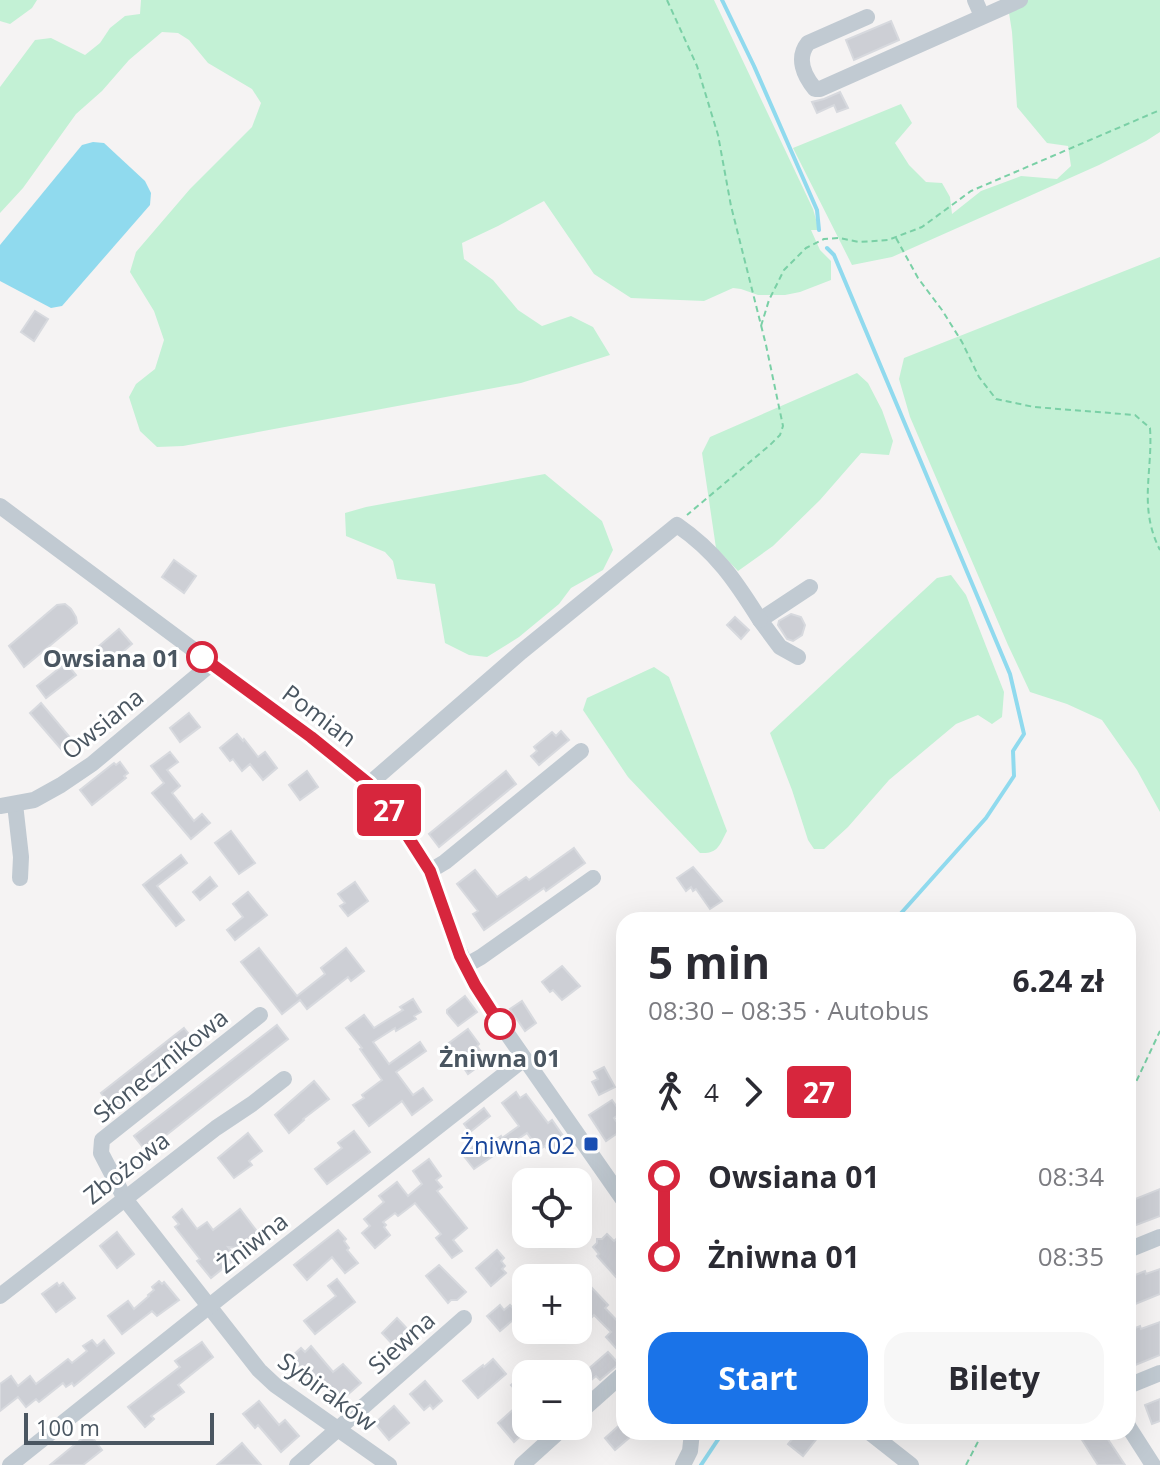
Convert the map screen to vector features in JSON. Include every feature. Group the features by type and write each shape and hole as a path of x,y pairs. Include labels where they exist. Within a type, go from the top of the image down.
{"street":[{"path":"975,0 982,16"},
{"path":"867,17 804,46 801,62 815,89 1020,0"},
{"name":"Pomian","path":"0,506 369,784 398,821 430,871 465,966 499,1022 616,1190"},
{"path":"369,784 521,652 677,525 701,541 738,584 780,647 798,657"},
{"path":"760,620 810,587"},
{"name":"Owsiana","path":"8,805 64,790 211,664"},
{"path":"430,871 581,751"},
{"path":"8,805 21,857 20,878"},
{"path":"465,966 593,878"},
{"name":"Słonecznikowa","path":"125,1199 101,1153 102,1140 260,1015"},
{"name":"Żniwna","path":"10,1465 524,1059"},
{"name":"Zbożowa","path":"0,1296 284,1079"},
{"name":"Sybiraków","path":"125,1199 259,1370 275,1385 389,1465"},
{"path":"1136,1247 1160,1237"},
{"name":"Siewna","path":"297,1465 464,1318"},
{"path":"1136,1383 1160,1373"},
{"path":"592,1402 616,1380"},
{"path":"1136,1438 1153,1465"},
{"path":"522,1465 550,1440"},
{"path":"683,1465 693,1440"},
{"path":"879,1440 911,1465"}],"path":[{"path":"667,0 697,66 718,135 731,206 783,426 780,435 677,525"},
{"path":"761,326 769,300 784,270 806,248 824,239 888,240 922,227 971,191 1160,110"},
{"path":"895,237 918,278 962,342 979,377 996,399 1034,407 1135,415 1150,428 1152,448 1146,502 1160,550"},
{"path":"1136,1082 1160,1031"},
{"path":"966,1465 979,1440"}],"green space":[{"path":"0,0 37,0 32,8 10,24 0,21"},
{"path":"141,0 714,0 813,209 819,230 811,230 820,250 831,261 831,280 785,295 758,295 733,288 704,301 631,298 594,274 544,201 462,243 464,259 493,280 518,310 542,326 571,316 593,327 610,355 521,383 183,446 157,447 140,431 129,397 136,384 155,369 164,340 154,311 130,272 136,252 190,189 252,127 261,103 252,89 208,63 189,40 178,33 162,32 129,60 102,91 76,114 23,188 0,213 0,87 35,40 51,38 85,55 125,16 140,14"},
{"path":"1007,0 1160,0 1160,132 1099,165 892,257 852,265 793,148 901,104 912,123 895,143 909,165 926,182 942,183 950,197 952,214 981,191 1021,176 1057,179 1071,166 1068,146 1047,143 1017,107"},
{"path":"1160,257 1160,812 1137,770 1102,720 1030,692 910,417 899,379 904,358"},
{"path":"857,373 868,383 882,410 893,441 889,455 861,453 820,500 773,546 738,571 716,548 702,453 710,437"},
{"path":"545,474 602,521 613,550 603,570 571,588 559,604 519,637 487,657 469,655 445,643 435,584 397,579 393,561 385,552 346,536 345,513"},
{"path":"951,575 966,595 1004,692 1002,717 992,724 978,715 956,724 889,780 824,849 814,849 808,840 770,733 937,578"},
{"path":"654,667 669,677 727,831 711,852 700,853 628,777 583,710 587,698"}],"water":[{"path":"104,143 145,181 151,193 150,205 62,306 51,308 0,281 0,245 82,145"}],"building":[{"path":"891,21 899,40 854,60 846,40"},
{"path":"840,92 848,108 837,112 834,105 817,113 812,102"},
{"path":"35,311 48,319 34,341 21,332"},
{"path":"174,560 196,576 184,593 162,577"},
{"path":"65,604 71,609 77,623 24,667 9,646 57,605"},
{"path":"791,614 801,617 805,625 802,635 793,641 787,639 778,625 779,621"},
{"path":"735,617 749,630 741,639 727,625"},
{"path":"119,629 132,644 112,661 99,646"},
{"path":"66,663 76,675 46,698 37,686"},
{"path":"41,703 73,741 62,750 30,713"},
{"path":"189,713 200,727 180,742 170,728"},
{"path":"561,731 569,740 539,765 531,756 537,751 534,747 552,732 556,736"},
{"path":"237,734 258,757 265,752 277,768 263,780 250,764 242,771 220,748"},
{"path":"170,752 178,762 167,770 180,786 172,793 194,821 202,814 210,823 191,839 152,793 164,783 151,766"},
{"path":"120,762 128,773 124,776 126,778 92,805 80,790 114,763"},
{"path":"307,771 318,787 300,800 289,785"},
{"path":"506,771 516,784 439,847 429,834"},
{"path":"231,831 255,863 239,874 215,843"},
{"path":"574,848 585,863 484,930 473,914 478,911 457,884 475,870 497,897 526,877 529,880"},
{"path":"181,855 187,863 157,886 184,920 176,926 143,885"},
{"path":"693,867 722,901 710,909 696,889 693,891 691,887 686,891 677,878"},
{"path":"210,877 217,886 200,900 193,892"},
{"path":"355,882 368,901 348,916 340,906 345,903 338,894"},
{"path":"248,892 267,915 235,940 227,930 243,917 233,904"},
{"path":"259,948 297,996 325,974 321,968 346,948 364,971 351,981 348,977 307,1009 300,1000 282,1014 241,962"},
{"path":"562,966 580,986 562,1000 542,982"},
{"path":"465,996 477,1012 458,1026 447,1010"},
{"path":"413,999 421,1012 414,1016 416,1019 373,1042 389,1064 420,1042 426,1051 396,1072 413,1095 423,1088 432,1100 412,1115 402,1101 369,1126 353,1105 382,1080 346,1028 364,1015 374,1028 403,1010 400,1007"},
{"path":"522,1001 536,1023 525,1031 510,1009"},
{"path":"277,1025 288,1039 146,1151 134,1136"},
{"path":"184,1028 196,1043 112,1108 101,1093"},
{"path":"468,1029 487,1060 468,1074 449,1043"},
{"path":"604,1067 615,1087 599,1095 592,1082 598,1079 594,1072"},
{"path":"314,1081 329,1099 289,1133 275,1115"},
{"path":"516,1092 520,1098 526,1094 548,1123 552,1120 566,1140 549,1152 545,1146 539,1150 527,1133 474,1169 463,1155 474,1146 479,1152 519,1126 502,1103"},
{"path":"612,1100 616,1106 616,1134 606,1141 589,1115"},
{"path":"484,1108 490,1116 470,1132 464,1124"},
{"path":"354,1131 370,1152 327,1184 315,1169 342,1148 338,1143"},
{"path":"248,1133 262,1151 249,1161 252,1165 234,1178 218,1158"},
{"path":"429,1159 441,1176 436,1180 442,1187 437,1191 467,1228 453,1240 462,1251 452,1258 436,1238 441,1234 415,1203 398,1216 395,1213 383,1222 390,1235 375,1248 362,1233 370,1226 364,1219 384,1202 379,1196 397,1182 408,1196 422,1184 413,1171"},
{"path":"1160,1189 1160,1216 1136,1225 1136,1199"},
{"path":"182,1209 197,1229 207,1222 213,1230 240,1209 262,1238 247,1249 228,1247 236,1258 211,1278 175,1227 179,1224 173,1217"},
{"path":"338,1230 346,1239 347,1250 358,1263 345,1273 332,1257 307,1280 294,1265"},
{"path":"117,1232 134,1254 117,1268 100,1246"},
{"path":"607,1234 614,1241 616,1239 616,1277 593,1247 597,1239"},
{"path":"497,1250 504,1258 501,1261 505,1266 502,1269 506,1273 491,1286 476,1268"},
{"path":"439,1265 466,1292 457,1300 448,1303 426,1276"},
{"path":"1160,1269 1160,1294 1136,1304 1136,1275 1145,1271 1146,1274"},
{"path":"337,1279 355,1302 315,1334 304,1321 336,1296 328,1286"},
{"path":"159,1281 164,1282 179,1300 157,1316 152,1311 122,1334 108,1316 128,1301 134,1309 149,1296 154,1290 152,1287"},
{"path":"57,1283 59,1286 63,1283 75,1298 56,1312 42,1294"},
{"path":"592,1288 608,1305 605,1308 616,1320 616,1348 606,1337 611,1332 594,1315 592,1317"},
{"path":"500,1305 504,1310 510,1305 512,1307 512,1321 500,1331 487,1316"},
{"path":"397,1318 414,1336 398,1350 382,1333"},
{"path":"1160,1322 1160,1355 1136,1365 1136,1328 1140,1326 1141,1329"},
{"path":"92,1340 97,1346 104,1340 114,1353 74,1386 72,1383 66,1387 63,1383 39,1402 36,1399 26,1407 18,1397 0,1411 0,1384 11,1376 18,1386 30,1376 36,1384 68,1359 72,1363 87,1351 83,1346"},
{"path":"202,1342 213,1357 178,1385 184,1392 151,1416 154,1419 145,1427 128,1407 180,1367 175,1361"},
{"path":"311,1346 333,1372 343,1364 361,1383 338,1403 313,1375 305,1383 290,1365 295,1361 291,1357 301,1348 305,1352"},
{"path":"608,1352 616,1361 616,1367 600,1380 596,1376 592,1379 592,1366"},
{"path":"493,1359 506,1374 478,1398 463,1381"},
{"path":"425,1381 442,1401 433,1409 430,1405 424,1410 410,1394"},
{"path":"1160,1399 1160,1421 1152,1424 1145,1405"},
{"path":"259,1401 279,1425 285,1420 299,1436 281,1452 258,1425 255,1428 243,1414"},
{"path":"394,1406 409,1423 389,1440 375,1423"},
{"path":"512,1411 512,1440 498,1423"},
{"path":"616,1428 616,1440 627,1440 615,1450 605,1438"},
{"path":"89,1433 102,1450 83,1465 50,1465"},
{"path":"791,1440 816,1440 803,1456 788,1444"},
{"path":"1082,1440 1108,1440 1125,1465 1098,1465"},
{"path":"242,1443 261,1465 217,1465"}],"waterway":[{"path":"722,0 817,210 819,230"},
{"path":"827,248 834,255 1010,674 1024,734 1013,751 1014,776 986,818 902,912"},
{"path":"701,1465 718,1440"}],"bus line":[{"name":"27","path":"202,657 369,784 425,861 460,956 500,1024"}],"place":[{"name":"Owsiana 01","path":"202,657"},
{"name":"Żniwna 01","path":"500,1024"},
{"name":"Żniwna 02","path":"591,1144"}]}
